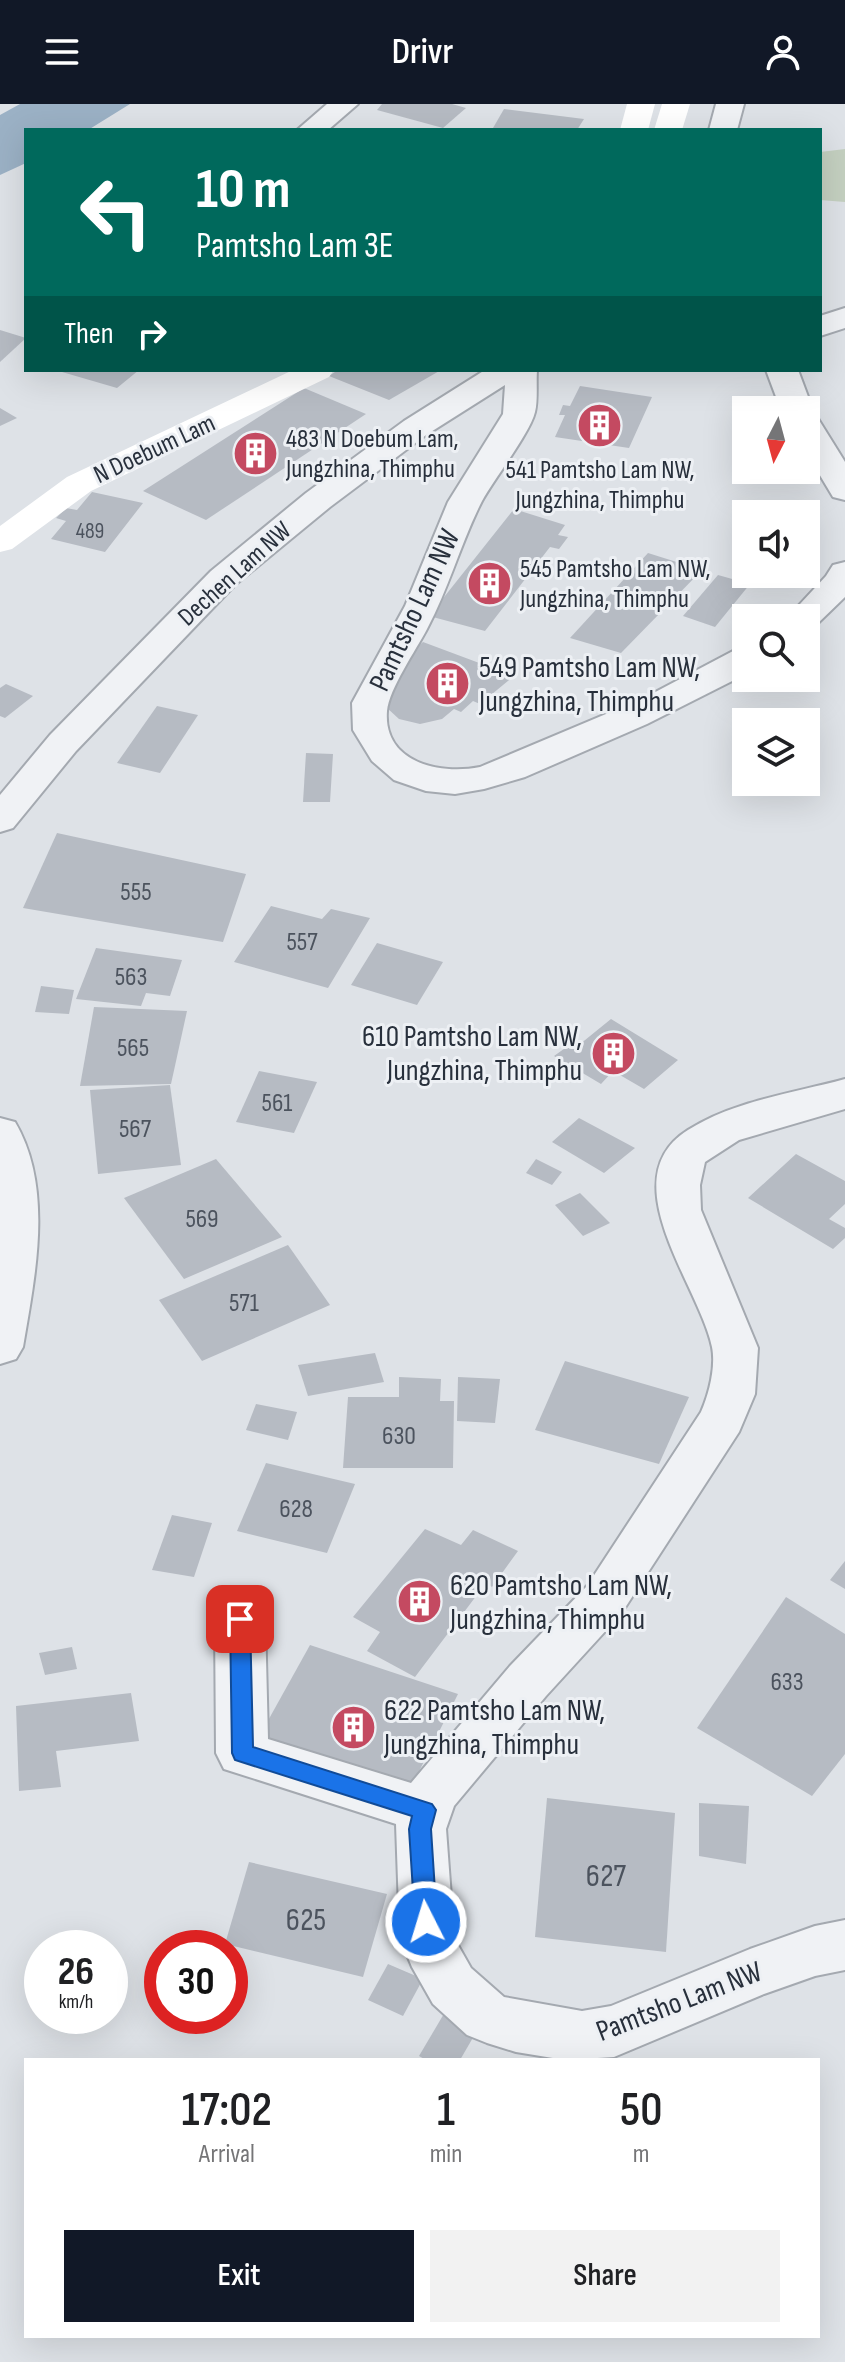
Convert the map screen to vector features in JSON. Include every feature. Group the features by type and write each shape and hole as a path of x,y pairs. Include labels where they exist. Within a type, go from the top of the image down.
{"main road":[{"path":"635,128 641,104"},
{"path":"669,128 676,104"},
{"name":"N Doebum Lam","path":"0,510 78,459 267,372"},
{"name":"N Doebum Lam","path":"0,542 79,484 314,372"}],"street":[{"path":"314,128 344,104"},
{"path":"724,128 730,104"},
{"path":"822,326 845,317"},
{"name":"Dechen Lam NW","path":"0,820 63,743 223,578 318,500 391,446 504,372"},
{"name":"Pamtsho Lam NW","path":"521,372 519,414 465,502 422,606 370,703 367,718 369,730 390,761 424,779 453,782 510,771 659,706 732,667"},
{"path":"783,372 792,396"},
{"path":"820,448 845,490"},
{"path":"818,604 842,580 845,572"},
{"name":"Pamtsho Lam NW","path":"845,1094 741,1125 710,1136 691,1148 675,1188 679,1210 735,1348 732,1394 722,1419 604,1600 528,1681 432,1794 420,1829 427,1938 439,1967 452,1986 487,2017 516,2026 582,2037 614,2031 750,1974 815,1951 845,1945"},
{"path":"0,1133 12,1164 16,1209 16,1254 0,1347"},
{"path":"240,1619 242,1753 425,1810"}],"green space":[{"path":"845,149 845,202 822,200 822,152"}],"water":[{"path":"20,104 130,104 91,128 24,128 24,164 0,175 0,115"}],"building":[{"path":"382,104 452,104 466,108 443,128 377,110"},
{"path":"504,109 584,119 578,128 493,128"},
{"path":"0,330 24,337 24,340 0,362"},
{"path":"62,372 137,372 117,388"},
{"path":"335,372 438,372 389,400 329,376"},
{"name":"541 Pamtsho Lam NW, Jungzhina, Thimphu","path":"580,386 652,397 629,448 555,437 565,415 559,415 563,405 570,406"},
{"name":"483 N Doebum Lam, Jungzhina, Thimphu","path":"304,388 366,414 206,520 143,491"},
{"path":"0,408 17,418 0,426"},
{"path":"92,492 143,503 105,552 51,539 66,521 56,518 66,508 77,510"},
{"name":"545 Pamtsho Lam NW, Jungzhina, Thimphu","path":"514,509 565,525 558,535 568,537 559,549 550,547 485,631 429,616"},
{"path":"648,553 702,570 621,653 570,638"},
{"path":"718,575 732,579 732,588 747,588 715,627 683,616"},
{"name":"549 Pamtsho Lam NW, Jungzhina, Thimphu","path":"423,642 514,676 480,704 473,701 461,712 454,709 442,719 420,724 399,719 386,707 389,692 396,686 389,683 392,669"},
{"path":"6,684 33,696 5,718 0,716 0,688"},
{"path":"157,706 198,715 160,773 117,763"},
{"path":"306,753 333,754 330,802 303,802"},
{"path":"57,833 246,874 223,942 23,908"},
{"path":"271,906 322,919 331,909 370,918 328,988 234,962"},
{"path":"377,943 443,962 417,1005 351,985"},
{"path":"96,948 182,960 170,996 146,993 141,1006 76,999"},
{"path":"41,986 74,990 69,1014 35,1012"},
{"path":"94,1007 187,1011 171,1084 80,1086"},
{"name":"610 Pamtsho Lam NW, Jungzhina, Thimphu","path":"611,1019 678,1060 644,1089 613,1071 601,1084 554,1056 568,1046 574,1049"},
{"path":"259,1071 317,1082 294,1133 236,1122"},
{"path":"170,1085 181,1165 98,1174 90,1090"},
{"path":"579,1118 635,1148 604,1173 552,1142"},
{"path":"796,1154 845,1181 845,1204 829,1219 845,1228 845,1238 833,1249 748,1198"},
{"path":"216,1159 282,1237 184,1279 124,1198"},
{"path":"536,1159 562,1172 552,1185 526,1173"},
{"path":"580,1193 610,1223 583,1236 555,1205"},
{"path":"288,1245 330,1305 202,1361 159,1300"},
{"path":"375,1353 384,1382 308,1396 298,1365"},
{"path":"565,1361 689,1397 659,1464 535,1430"},
{"path":"399,1377 441,1379 440,1401 454,1401 453,1468 343,1468 348,1397 399,1397"},
{"path":"458,1377 500,1379 495,1423 457,1421"},
{"path":"256,1404 297,1412 288,1440 246,1430"},
{"path":"266,1463 355,1484 327,1553 237,1531"},
{"path":"172,1515 212,1523 194,1577 152,1570"},
{"name":"620 Pamtsho Lam NW, Jungzhina, Thimphu","path":"425,1529 461,1545 473,1530 518,1551 492,1587 486,1583 415,1677 367,1651 380,1632 353,1617"},
{"path":"845,1561 845,1589 830,1580"},
{"path":"786,1597 845,1634 845,1754 812,1796 697,1728"},
{"name":"622 Pamtsho Lam NW, Jungzhina, Thimphu","path":"310,1645 458,1694 399,1811 246,1760"},
{"path":"72,1647 77,1669 45,1675 39,1653"},
{"path":"131,1693 139,1741 56,1751 61,1787 19,1791 16,1706"},
{"path":"547,1798 675,1813 666,1952 535,1937"},
{"path":"699,1803 749,1806 746,1864 699,1856"},
{"path":"249,1862 387,1894 363,1977 248,1950 248,1930 229,1930"},
{"path":"388,1964 423,1979 403,2016 368,2000"},
{"path":"445,2012 478,2029 461,2058 419,2056"}],"place":[{"name":"541 Pamtsho Lam NW, Jungzhina, Thimphu","path":"600,426"},
{"name":"483 N Doebum Lam, Jungzhina, Thimphu","path":"255,453"},
{"name":"545 Pamtsho Lam NW, Jungzhina, Thimphu","path":"489,583"},
{"name":"549 Pamtsho Lam NW, Jungzhina, Thimphu","path":"448,684"},
{"name":"610 Pamtsho Lam NW, Jungzhina, Thimphu","path":"613,1053"},
{"name":"620 Pamtsho Lam NW, Jungzhina, Thimphu","path":"419,1602"},
{"name":"622 Pamtsho Lam NW, Jungzhina, Thimphu","path":"353,1727"}],"route":[{"path":"240,1619 242,1753 425,1810 420,1829 426,1922"}]}
